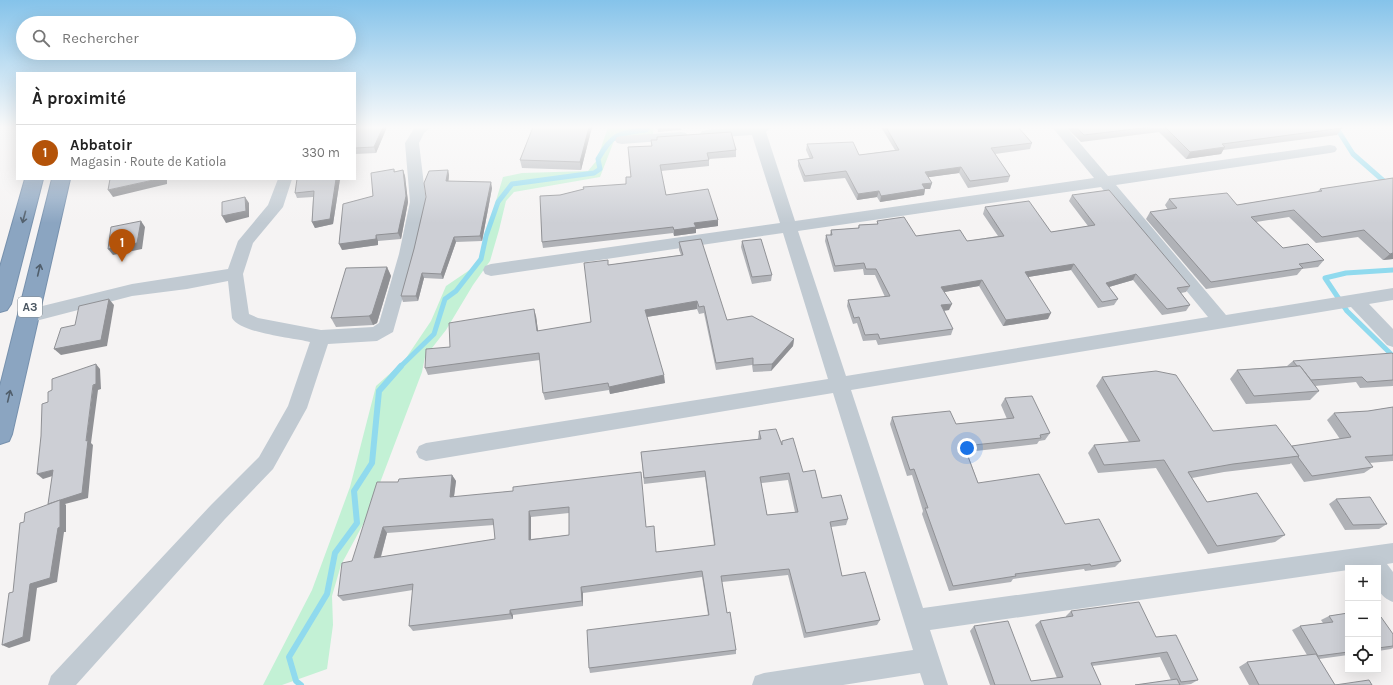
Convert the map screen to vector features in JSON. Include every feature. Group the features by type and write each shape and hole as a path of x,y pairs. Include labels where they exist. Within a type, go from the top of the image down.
{"highway":[{"name":"A3","path":"0,304 34,180"},
{"name":"A3","path":"0,434 61,180"}],"street":[{"path":"285,180 275,207 246,241 235,274 241,318 255,324 321,337 377,334 387,327 407,254 418,202 414,159"},
{"path":"770,159 789,227 936,685"},
{"path":"1085,159 1222,322"},
{"path":"491,270 1260,159"},
{"path":"28,316 132,290 187,283 235,274"},
{"path":"426,452 1393,294"},
{"path":"1354,300 1393,340"},
{"path":"60,685 218,512 266,463 298,408 321,337"},
{"path":"1374,565 1393,553"},
{"path":"915,621 1345,569"},
{"path":"1381,575 1393,592"},
{"path":"764,685 928,660"}],"green space":[{"path":"607,159 600,177 514,192 506,201 490,261 473,285 446,330 425,357 422,372 367,517 341,565 332,596 333,625 327,669 282,685 263,685 312,590 350,487 376,386 404,361 431,321 446,286 477,265 503,177 522,173 588,171 597,160"}],"building":[{"path":"520,159 581,159 580,162"},
{"path":"629,159 709,159 660,165 666,195 708,189 718,220 694,223 696,227 674,230 673,227 542,242 540,196 560,195 584,189 583,187 626,184 626,177 631,177"},
{"path":"998,159 1010,176 970,181 961,167 925,172 932,183 922,184 925,189 881,196 879,191 858,194 846,171 805,176 798,160"},
{"path":"394,169 394,172 403,170 406,196 398,233 376,235 376,239 339,244 343,204 373,196 371,173"},
{"path":"448,170 446,181 491,182 480,236 454,237 441,274 422,273 416,296 401,296 426,197 424,183 429,171"},
{"path":"1393,178 1393,253 1390,254 1364,230 1322,237 1294,210 1251,217 1283,248 1308,244 1324,260 1299,264 1303,268 1211,282 1150,212 1177,208 1169,199 1227,193 1237,205 1322,191 1320,189"},
{"path":"110,180 153,180 108,190"},
{"path":"297,180 336,180 330,219 312,222 314,191 295,193"},
{"path":"1109,190 1190,286 1177,288 1190,305 1167,309 1136,274 1106,283 1118,299 1102,302 1074,264 1025,272 1051,313 1006,320 982,280 941,287 952,304 941,305 953,329 880,339 878,334 865,335 859,317 854,318 848,300 890,296 876,269 866,269 864,263 835,266 826,235 832,235 831,230 859,228 859,225 878,224 877,221 904,217 916,236 960,230 967,241 1004,236 985,207 1029,201 1051,232 1095,225 1072,195"},
{"path":"245,197 246,211 222,216 222,202"},
{"path":"141,221 137,243 108,249 111,227"},
{"path":"701,239 727,320 752,316 794,339 772,364 753,365 753,358 716,363 704,306 699,307 697,301 645,310 664,375 609,387 608,383 543,393 539,353 425,368 426,349 450,347 449,323 534,309 537,331 591,322 584,263 608,260 608,265 683,255 679,242"},
{"path":"761,239 772,275 752,277 742,241"},
{"path":"387,267 372,314 369,316 331,318 346,268"},
{"path":"109,299 101,340 54,349 61,328 75,325 79,306"},
{"path":"1392,353 1393,380 1367,382 1362,377 1311,380 1300,366 1297,366 1293,361"},
{"path":"96,364 96,384 93,385 86,441 88,440 82,493 48,504 53,470 37,474 41,436 42,404 48,402 48,392 52,390 52,379"},
{"path":"1300,366 1319,391 1254,396 1237,370"},
{"path":"1156,371 1176,375 1213,431 1276,425 1299,456 1233,464 1188,472 1207,502 1257,493 1285,535 1217,546 1164,460 1104,465 1094,445 1140,441 1102,377"},
{"path":"1032,396 1050,433 1040,435 1041,438 964,446 978,483 1039,474 1065,524 1099,519 1121,561 1091,566 1090,564 1015,574 1016,576 953,586 925,508 928,508 914,469 910,470 892,417 950,411 956,424 1014,418 1005,398"},
{"path":"1393,407 1393,455 1365,457 1373,467 1312,476 1292,446 1351,437 1334,413 1368,411"},
{"path":"776,429 782,445 782,441 793,438 803,472 815,470 822,498 841,495 848,519 830,522 842,576 865,572 880,620 806,633 789,569 721,576 727,613 730,612 736,650 589,668 587,630 709,615 702,571 581,587 582,601 510,610 510,614 409,626 413,584 338,596 342,563 352,561 377,482 398,482 399,479 452,475 450,497 513,491 513,487 641,472 646,527 654,526 656,552 715,545 705,471 644,478 641,452 761,439 759,431","holes":["789,473 798,512 767,515 760,477","569,507 569,535 529,540 529,511","493,519 495,539 374,558 383,527"]},
{"path":"1370,497 1387,524 1353,525 1336,499"},
{"path":"60,500 60,527 58,528 50,578 30,584 23,637 2,645 9,593 13,592 20,523 24,522 25,513"},
{"path":"1139,602 1156,637 1176,635 1198,680 1181,682 1167,652 1091,663 1101,685 995,685 974,626 1008,621 1031,681 1063,677 1040,621 1073,616 1071,611"},
{"path":"1345,613 1345,652 1318,656 1300,626 1333,622 1329,616"},
{"path":"1381,617 1393,634 1393,646 1381,648"},
{"path":"1316,654 1335,685 1259,685 1247,662"},
{"path":"1177,679 1180,685 1135,685"},
{"path":"1369,680 1372,685 1335,685"}],"waterway":[{"path":"401,366 434,334 445,299 456,291 481,259 486,236 498,202 512,184 594,173 600,169 598,159"},
{"path":"1359,159 1393,189"},
{"path":"1393,270 1346,273 1325,278 1347,311 1393,356"},
{"path":"301,685 296,681 289,657 327,594 335,553 357,523 354,491 372,463 379,391 401,366"}],"place":[{"name":"Abbatoir","path":"122,262"}]}
